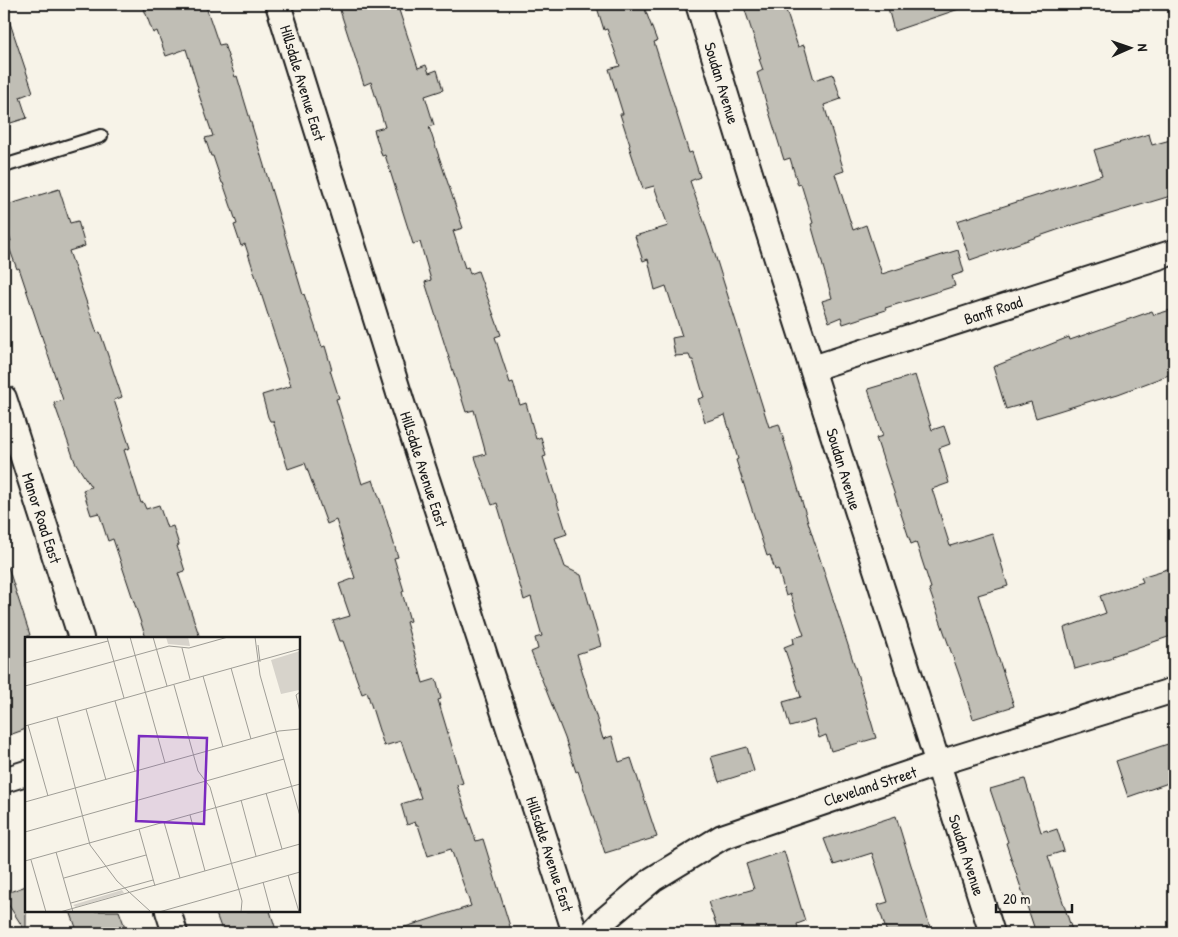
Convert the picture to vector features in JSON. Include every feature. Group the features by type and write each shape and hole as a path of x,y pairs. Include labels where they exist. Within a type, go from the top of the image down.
{"street":[{"name":"Hillsdale Avenue East","path":"278,4 402,403 575,933"},
{"name":"Soudan Avenue","path":"698,4 848,484 992,933"},
{"name":"Banff Road","path":"812,368 1174,252"},
{"name":"Manor Road East","path":"4,398 81,637"},
{"name":"Cleveland Street","path":"592,933 602,922 653,879 722,837 939,763 1174,690"},
{"path":"4,780 25,773"},
{"path":"168,912 175,933"}],"lane":[{"path":"4,166 101,136"}],"building":[{"path":"161,4 205,4 219,45 224,44 235,77 237,76 303,295 322,347 325,346 339,398 336,399 362,484 373,480 384,511 398,557 394,558 404,591 402,592 410,621 406,622 423,683 436,679 441,699 438,700 463,783 457,785 476,841 483,839 512,933 400,933 399,929 471,906 451,849 428,856 418,825 415,822 407,825 401,804 421,798 401,741 384,746 367,692 362,694 343,641 340,641 333,621 350,616 339,584 355,578 336,520 327,524 305,463 288,469 273,421 270,421 268,417 262,395 291,386 245,244 241,246 234,225 237,224 205,138 213,136 186,49 166,56 157,31 153,33 144,9"},
{"path":"338,4 397,4 418,68 426,65 429,73 437,70 443,90 425,96 434,125 429,127 463,228 453,231 465,268 468,267 470,274 478,271 501,335 495,337 510,383 513,382 520,405 526,403 536,439 541,437 546,456 543,457 567,534 555,538 565,567 581,575 601,646 577,654 603,739 612,736 619,762 631,758 657,837 605,853 578,771 576,772 565,738 531,652 538,649 535,638 542,636 531,597 524,600 497,503 492,505 475,457 486,454 474,410 466,412 425,282 431,280 420,242 413,244 385,155 382,156 374,130 385,127 371,82 364,85"},
{"path":"596,4 643,4 657,41 654,42 689,153 692,152 700,177 690,181 769,427 779,424 876,738 831,751 826,735 819,738 814,720 790,727 783,702 801,697 784,647 794,643 793,638 804,635 790,594 786,596 778,569 775,570 770,555 767,556 736,460 738,459 725,415 705,422 698,399 704,397 693,360 691,360 689,355 675,356 672,338 682,336 666,286 655,290 648,259 643,261 635,236 668,226 654,186 643,189 629,146 620,114 623,114 609,69 620,66 607,29 604,30"},
{"path":"743,4 784,4 798,47 804,45 814,80 833,74 841,99 824,105 844,171 835,174 853,230 866,225 882,274 958,250 964,272 952,276 955,286 885,308 886,310 843,324 841,317 829,322 822,301 832,298 811,224 813,223 801,184 798,185 790,158 784,160 757,73 763,70 759,59 761,59"},
{"path":"887,4 961,4 962,8 894,31"},
{"path":"8,17 33,92 20,97 27,118 4,125 4,18"},
{"path":"1149,134 1152,145 1174,139 1174,195 1060,229 970,260 957,221 1102,175 1094,150"},
{"path":"59,189 70,223 78,221 85,246 69,251 97,333 100,332 122,397 114,400 130,448 124,450 141,503 143,502 146,509 159,505 167,528 173,526 185,571 178,573 200,637 146,637 113,539 108,541 99,513 91,515 83,490 91,487 75,462 54,403 63,400 19,268 17,269 7,242 11,241 4,218 4,206"},
{"path":"1174,309 1174,373 1118,394 1036,418 1031,402 1006,409 993,367 1069,337 1070,340 1152,311 1154,315"},
{"path":"915,375 932,430 944,426 950,444 939,448 949,483 932,489 950,546 992,533 1008,586 978,595 1014,706 973,719 929,589 931,588 916,542 911,544 876,438 883,436 868,389"},
{"path":"8,567 30,635 25,637 25,729 4,737 4,568"},
{"path":"1174,567 1174,635 1112,656 1113,658 1075,669 1064,628 1106,613 1100,596 1143,582 1141,577"},
{"path":"1174,742 1174,781 1128,797 1116,761"},
{"path":"747,747 754,771 719,782 711,757"},
{"path":"1025,779 1041,832 1057,829 1064,851 1048,856 1073,933 1036,933 1006,843 1008,842 990,789"},
{"path":"896,816 930,927 925,928 927,933 887,933 878,905 888,902 872,853 834,865 824,839"},
{"path":"784,851 805,921 797,924 798,928 780,933 719,933 708,902 754,889 746,864"},
{"path":"25,886 26,932 4,898 4,894"},
{"path":"70,912 119,912 125,927 106,933 78,933"},
{"path":"215,912 270,912 277,933 223,933"}]}
